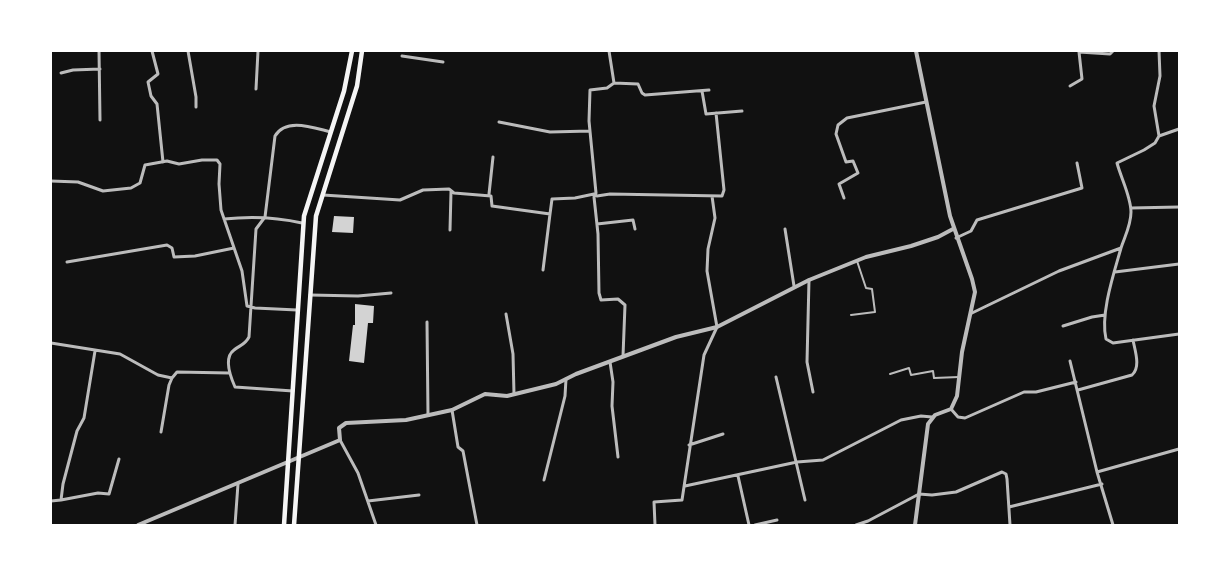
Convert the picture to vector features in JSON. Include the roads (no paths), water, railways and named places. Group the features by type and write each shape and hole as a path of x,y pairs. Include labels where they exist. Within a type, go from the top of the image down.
{"main road":[{"path":"284,525 303,224 309,196 344,90 352,51"},
{"path":"294,525 316,216 357,86 362,51"}],"street":[{"path":"99,51 99,120"},
{"path":"152,51 158,74 148,82 151,96 157,104 163,162"},
{"path":"188,51 196,107"},
{"path":"256,89 258,51"},
{"path":"609,51 614,83"},
{"path":"685,486 797,462 823,460 901,420 921,416 932,417 951,409 957,396 962,352 972,313 974,285 953,229 916,51"},
{"path":"1070,86 1082,79 1078,52 1113,54 1113,51"},
{"path":"1159,51 1160,76 1154,106 1159,136 1155,143 1117,163 1131,208 1130,220 1105,315 1106,339 1113,342 1179,334"},
{"path":"402,56 443,62"},
{"path":"61,73 100,69"},
{"path":"623,356 625,305 618,299 600,300 598,234 594,197 596,195 590,131 590,90 607,88 614,83 640,85 645,95 709,90"},
{"path":"702,91 705,113 742,111"},
{"path":"844,198 839,184 858,173 853,161 846,162 836,134 838,125 847,118 926,102"},
{"path":"543,270 552,199 596,195 722,196 724,194 716,113"},
{"path":"499,122 550,132 590,131"},
{"path":"293,391 235,387 229,373 231,354 249,337 256,229 265,217 277,132 290,126 331,132"},
{"path":"1159,136 1179,129"},
{"path":"493,157 489,195 492,206 550,214"},
{"path":"51,182 78,182 100,191 132,188 140,183 145,165 170,161 178,164 202,160 219,161 219,197 242,271 246,303 250,308 297,310"},
{"path":"956,238 971,231 977,220 1082,188 1077,163"},
{"path":"321,195 400,200 423,190 449,189 489,195"},
{"path":"450,230 451,191"},
{"path":"656,525 654,502 681,501 704,355 717,327 706,264 715,218 712,196"},
{"path":"1131,208 1179,207"},
{"path":"224,219 247,216 265,217 303,224"},
{"path":"596,224 633,220 635,229"},
{"path":"785,228 794,286"},
{"path":"376,525 358,473 340,440 339,428 346,423 406,420 452,410 485,394 507,396 544,388 676,337 717,327 794,286 866,257 911,246 953,229"},
{"path":"67,262 167,245 172,248 173,256 184,257 234,248"},
{"path":"972,313 1059,271 1121,248"},
{"path":"851,315 875,312 872,290 866,288 857,261"},
{"path":"1115,272 1179,264"},
{"path":"809,280 807,362 813,392"},
{"path":"310,295 358,296 391,293"},
{"path":"506,314 513,354 514,394"},
{"path":"1063,326 1105,315"},
{"path":"427,322 428,415"},
{"path":"1078,390 1136,372 1133,340"},
{"path":"51,343 120,354 158,375 171,378"},
{"path":"61,500 77,431 84,418 95,351"},
{"path":"1070,361 1097,472 1113,525"},
{"path":"610,362 618,457"},
{"path":"890,374 909,368 911,375 933,371 934,378 959,377"},
{"path":"162,432 166,396 171,378 179,371 229,373"},
{"path":"776,377 805,500"},
{"path":"544,480 565,396 566,379"},
{"path":"951,409 958,417 965,418 1024,392 1036,392 1076,382"},
{"path":"452,410 458,447 463,451 477,525"},
{"path":"915,525 927,432 932,417"},
{"path":"689,445 723,434"},
{"path":"138,525 340,440"},
{"path":"1097,472 1179,449"},
{"path":"51,501 98,493 109,494 119,459"},
{"path":"856,525 919,494 956,492 1002,472 1006,474 1007,479 1011,525"},
{"path":"738,476 749,525"},
{"path":"235,525 238,484"},
{"path":"1009,507 1102,484"},
{"path":"368,501 419,495"},
{"path":"755,525 777,520"}]}
